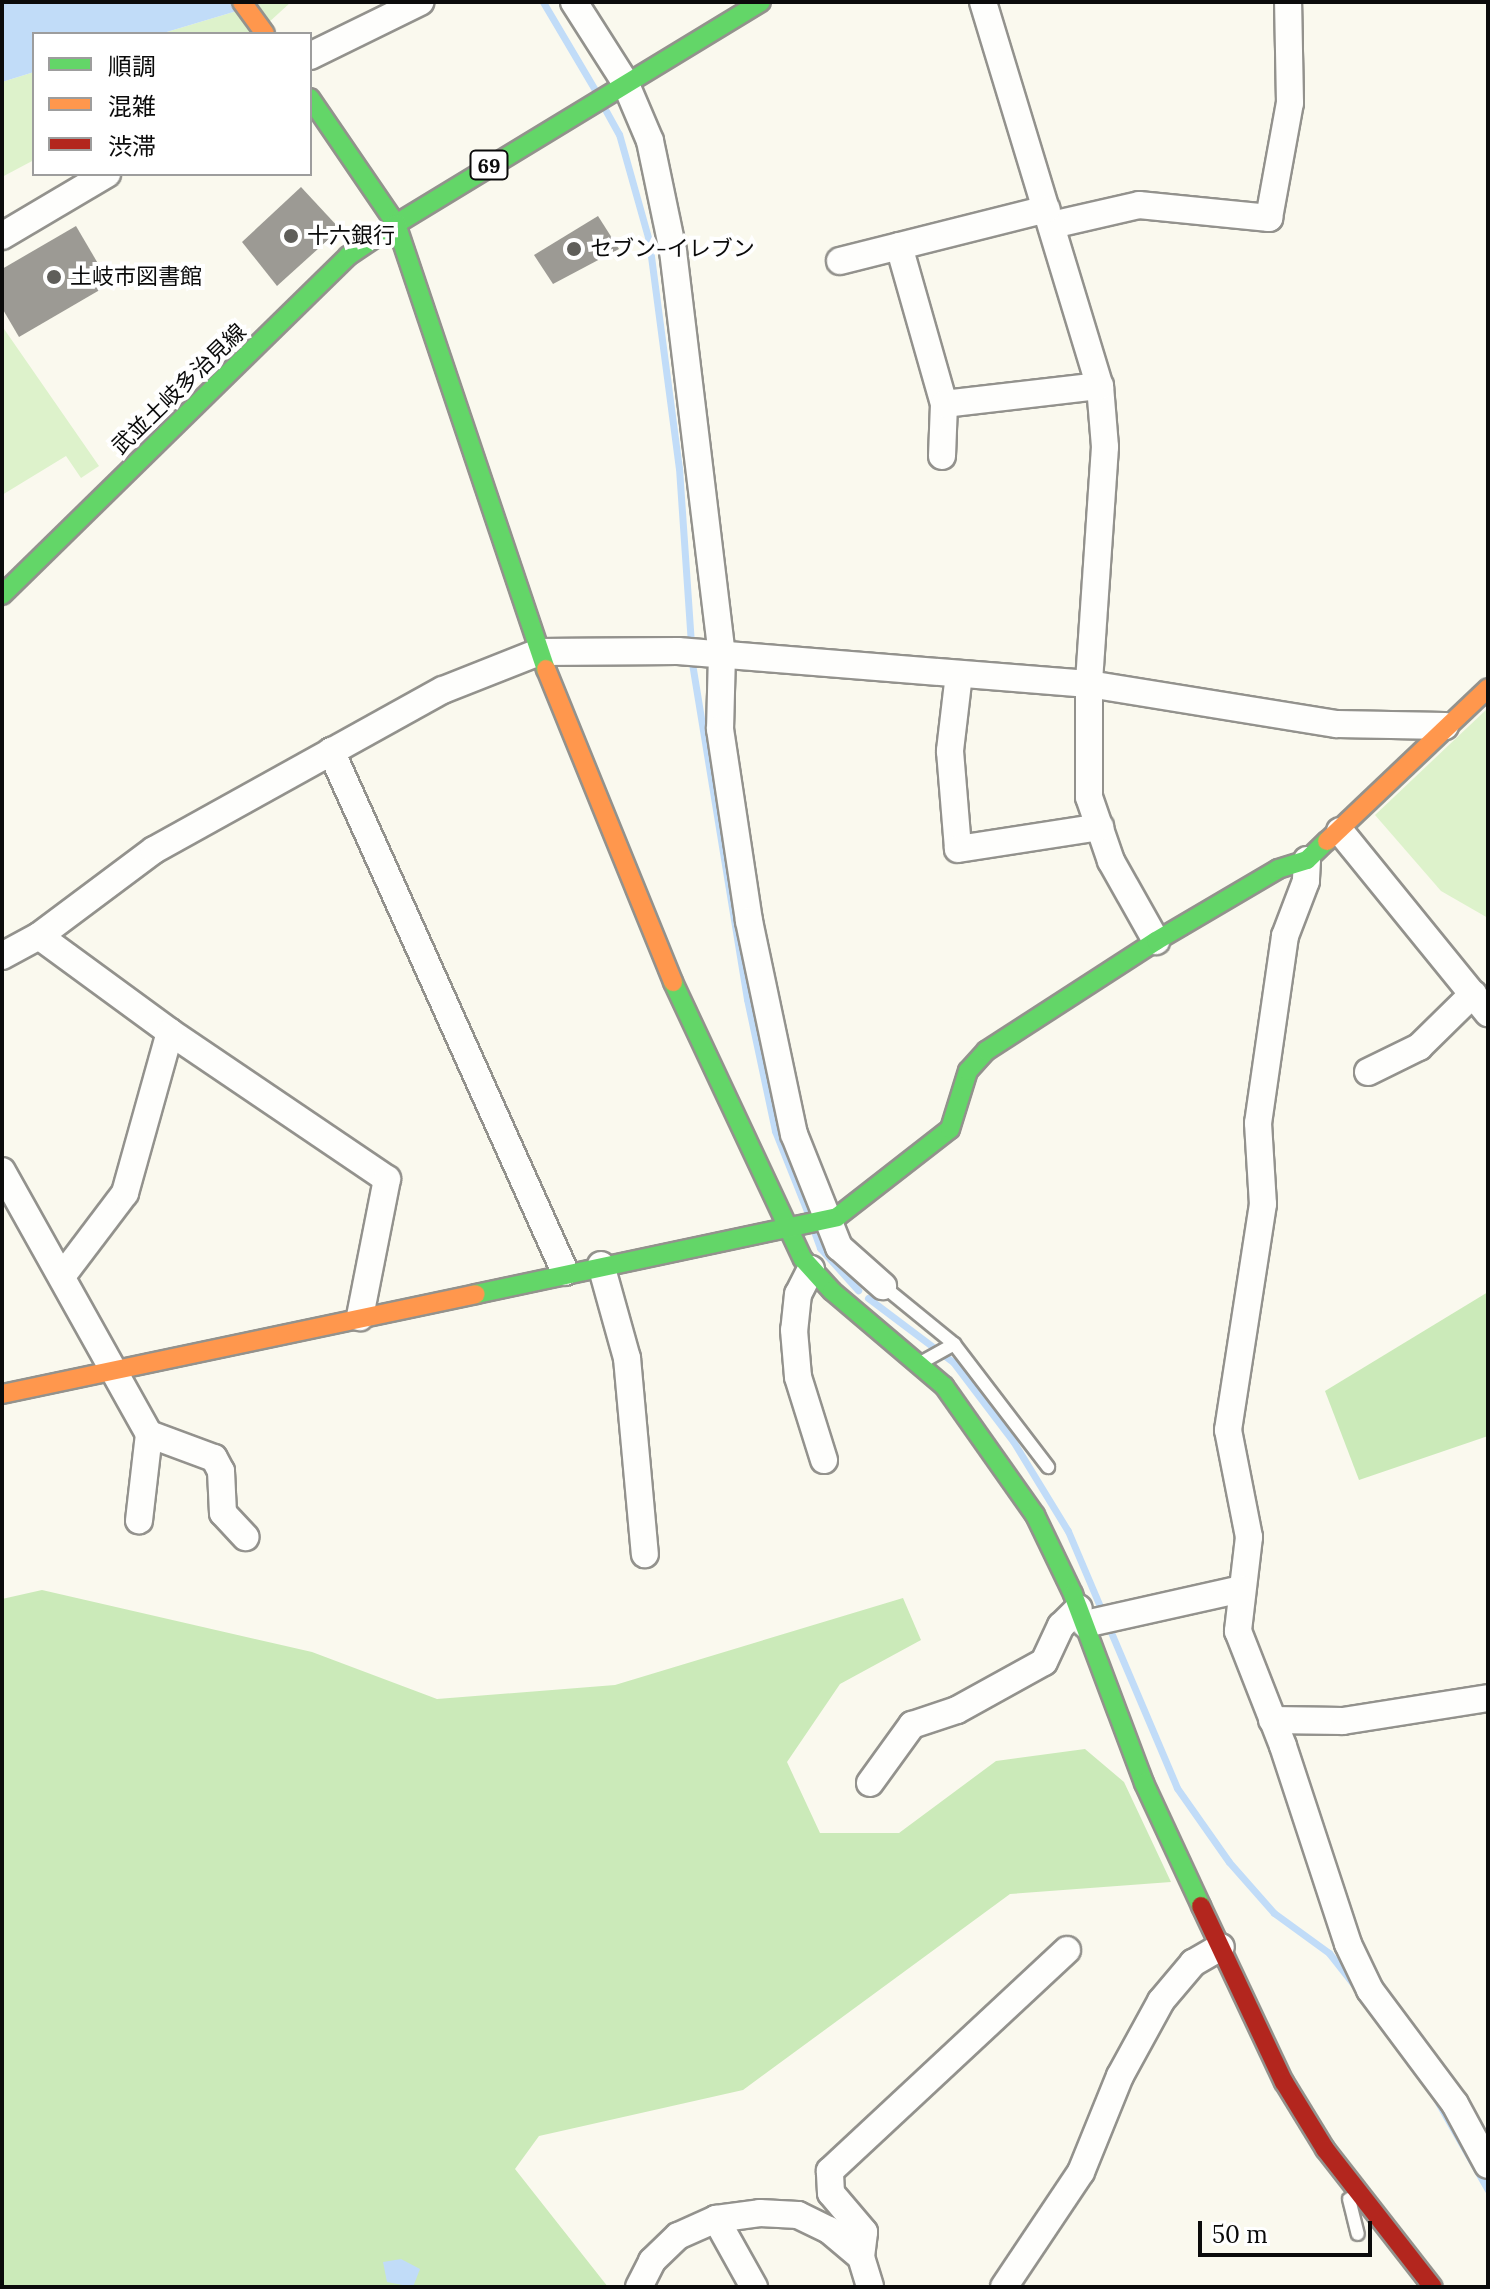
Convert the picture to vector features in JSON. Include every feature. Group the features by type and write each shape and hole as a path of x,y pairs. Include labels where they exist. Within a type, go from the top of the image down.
{"street":[{"path":"242,2 264,32"},
{"path":"312,55 420,2"},
{"path":"574,2 650,141 673,251 720,729 749,921 794,1134 809,1223 811,1269 798,1294 794,1330 798,1377 824,1460"},
{"name":"69","path":"396,224 581,107 761,2"},
{"path":"983,2 1100,386 1105,447 1089,684 1089,797 1111,861 1156,941"},
{"path":"840,261 899,246 1049,217 1139,205 1269,218 1290,103 1288,2"},
{"path":"312,101 396,224 539,652 695,1038 809,1223 883,1286"},
{"path":"2,236 104,176"},
{"name":"武並土岐多治見線","path":"2,595 348,256 396,224"},
{"path":"899,246 944,404 942,456"},
{"path":"944,404 1100,386"},
{"path":"2,956 39,936 154,850 443,690 539,652 678,651 1089,684 1337,724 1445,726"},
{"path":"959,674 950,751 958,849 1100,827"},
{"path":"2,1394 113,1374 565,1272 809,1223 881,1187 950,1129 968,1071 986,1051 1156,941 1278,869 1307,860 1488,688"},
{"path":"331,751 565,1272"},
{"path":"1340,831 1481,1004 1419,1047 1368,1072"},
{"path":"1307,860 1306,881 1285,936 1258,1123 1263,1204 1228,1430 1249,1537 1237,1616 1243,1654 1272,1720 1364,1978 1455,2104 1488,2165"},
{"path":"39,936 170,1032 387,1179 360,1317"},
{"path":"63,1275 125,1193 170,1032"},
{"path":"2,1171 63,1275 113,1374 149,1434 139,1520"},
{"path":"601,1265 627,1358 645,1554"},
{"path":"811,1269 922,1362 977,1429 1035,1515 1094,1618 1144,1783 1284,2082 1342,2172 1433,2287"},
{"path":"149,1434 214,1458 221,1471 223,1513 245,1537"},
{"path":"870,1783 912,1725 957,1710 1044,1662 1061,1626 1241,1589"},
{"path":"1272,1720 1343,1721 1488,1698"},
{"path":"1004,2287 1081,2172 1120,2076 1161,2001 1193,1963 1221,1947"},
{"path":"870,2287 861,2257 864,2232 831,2193 830,2171 1067,1950"},
{"path":"639,2287 652,2261 678,2236 716,2219 760,2213 798,2215 829,2230 861,2257"},
{"path":"716,2219 754,2287"}],"lane":[{"path":"883,1286 954,1344 1048,1467"},
{"path":"922,1362 954,1344"},
{"path":"1342,2172 1358,2234"}],"green space":[{"path":"267,2 291,2 258,32 167,32"},
{"path":"32,73 32,161 2,177 2,82"},
{"path":"2,326 99,466 81,478 66,456 2,495"},
{"path":"1488,708 1488,918 1441,891 1375,815"},
{"path":"1488,1292 1488,1436 1359,1480 1325,1391"},
{"path":"42,1590 312,1652 437,1699 615,1685 903,1598 921,1640 840,1684 787,1762 820,1833 899,1833 996,1761 1085,1749 1124,1782 1171,1882 1010,1894 743,2090 539,2136 515,2169 608,2287 2,2287 2,1599"}],"water":[{"path":"2,2 267,2 167,32 32,32 32,73 2,82"},
{"path":"401,2259 420,2269 413,2287 387,2282 383,2262"}],"building":[{"name":"十六銀行","path":"301,187 340,229 277,286 242,242"},
{"path":"598,216 619,249 553,284 534,255"},
{"name":"土岐市図書館","path":"76,226 110,284 19,337 2,308 2,269"}],"waterway":[{"path":"543,2 595,90"},
{"path":"606,111 619,134 649,241 679,468 691,645"},
{"path":"691,657 747,999 775,1131 807,1211"},
{"path":"815,1234 820,1248 858,1290"},
{"path":"868,1298 953,1362 1013,1441 1068,1531 1177,1788 1229,1862 1274,1913 1329,1953 1355,1986"},
{"path":"1435,2097 1488,2190"}],"traffic: fast":[{"path":"312,101 396,224 761,2"},
{"path":"2,595 348,256 396,224 546,669"},
{"path":"476,1294 837,1217 950,1129 968,1071 986,1051 1156,941 1278,869 1307,860 1327,841"},
{"path":"673,982 803,1259 832,1291 944,1386 1035,1515 1073,1594 1144,1783 1201,1906"}],"traffic: slow":[{"path":"242,2 264,32"},
{"path":"546,669 673,982"},
{"path":"1327,841 1488,688"},
{"path":"2,1394 476,1294"}],"traffic: jam":[{"path":"1201,1906 1284,2082 1325,2149 1433,2287"}],"place":[{"name":"十六銀行","path":"291,236"},
{"name":"セブン-イレブン","path":"574,249"},
{"name":"土岐市図書館","path":"54,277"}]}
